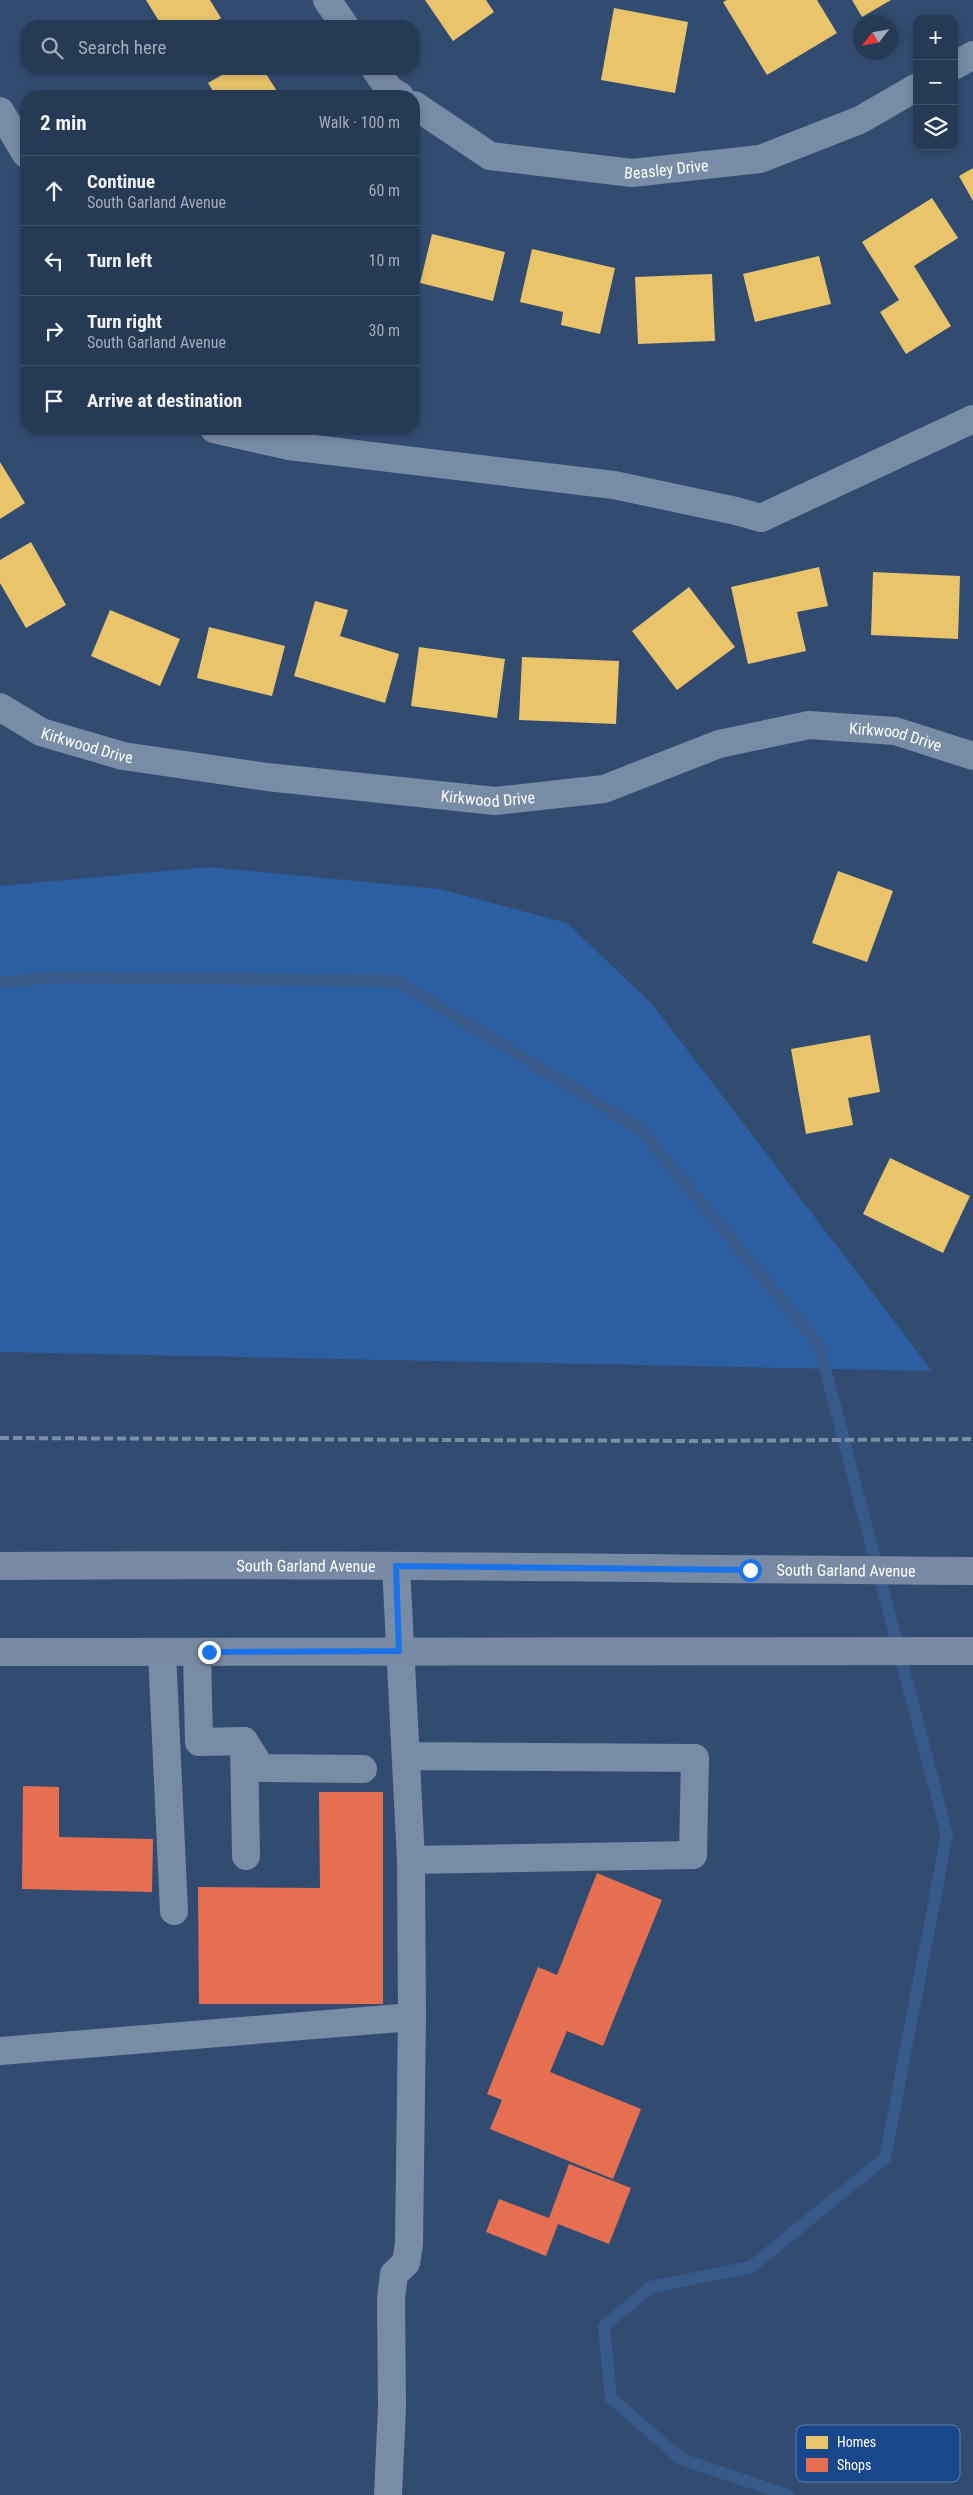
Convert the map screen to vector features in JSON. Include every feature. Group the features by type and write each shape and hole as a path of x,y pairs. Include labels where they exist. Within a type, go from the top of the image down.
{"main road":[{"name":"South Garland Avenue","path":"0,1566 246,1564 973,1571"},
{"path":"0,1652 973,1651"}],"street":[{"path":"327,0 341,20"},
{"path":"958,64 973,55"},
{"path":"379,75 391,90"},
{"name":"Beasley Drive","path":"420,109 490,156 632,173 760,159 860,120 913,90"},
{"path":"0,111 20,144"},
{"path":"240,435 289,446 614,485 736,511 760,518 973,419"},
{"name":"Kirkwood Drive","path":"0,707 41,732 123,756 267,777 495,801 604,788 719,744 809,725 896,731 973,756"},
{"path":"388,2495 392,2407 390,2299 394,2274 406,2263 409,2244 412,2017 411,1860 396,1566"},
{"path":"162,1652 174,1911"},
{"path":"197,1652 199,1742 244,1741"},
{"path":"244,1741 261,1768 363,1769"},
{"path":"244,1741 246,1856"},
{"path":"406,1756 695,1758 694,1855 411,1860"},
{"path":"0,2051 412,2017"}],"shaded area":[{"path":"209,867 439,889 567,923 653,1005 932,1371 0,1352 0,886"}],"building: Homes":[{"path":"146,0 210,0 221,18 218,20 158,20"},
{"path":"425,0 486,0 494,12 453,41"},
{"path":"727,0 817,0 837,33 767,75 723,2"},
{"path":"852,0 891,0 865,15 861,15"},
{"path":"614,8 688,22 675,93 601,80"},
{"path":"222,75 267,75 276,90 212,90 208,83"},
{"path":"973,168 973,201 959,176"},
{"path":"932,198 958,238 914,266 951,326 906,354 880,312 899,300 862,242"},
{"path":"432,234 505,252 493,301 420,283"},
{"path":"532,249 615,268 600,334 561,325 563,312 520,302"},
{"path":"819,256 831,304 755,322 743,274"},
{"path":"712,274 715,341 638,344 635,277"},
{"path":"0,462 25,503 0,519"},
{"path":"31,542 66,605 26,628 0,583 0,560"},
{"path":"819,567 828,606 797,612 806,651 748,664 731,587"},
{"path":"873,572 960,576 958,639 871,635"},
{"path":"689,587 735,647 677,690 632,631"},
{"path":"315,601 348,610 340,636 399,654 385,703 294,676"},
{"path":"110,610 180,639 160,686 91,656"},
{"path":"209,627 285,646 272,696 197,678"},
{"path":"419,647 505,659 497,718 411,706"},
{"path":"522,657 619,661 616,724 519,720"},
{"path":"838,871 893,891 867,962 812,943"},
{"path":"870,1035 880,1092 848,1098 853,1125 806,1134 791,1049"},
{"path":"890,1158 970,1196 943,1253 863,1214"}],"building: Shops":[{"path":"23,1786 59,1787 59,1837 153,1839 152,1892 22,1889"},
{"path":"319,1792 383,1792 383,2004 199,2004 198,1887 320,1888"},
{"path":"597,1873 662,1900 603,2046 567,2031 550,2072 641,2109 613,2179 490,2129 502,2100 487,2094 538,1967 557,1975"},
{"path":"569,2164 631,2188 609,2244 558,2224 546,2256 486,2232 499,2199 549,2218"}],"waterway":[{"path":"0,983 56,977 397,981 639,1128 819,1345 947,1835 885,2158 751,2267 651,2287 604,2326 611,2398 681,2459 788,2495"}],"railway":[{"path":"0,1438 696,1441 973,1439"}],"route":[{"path":"209,1652 399,1651 396,1566 750,1570"}]}
